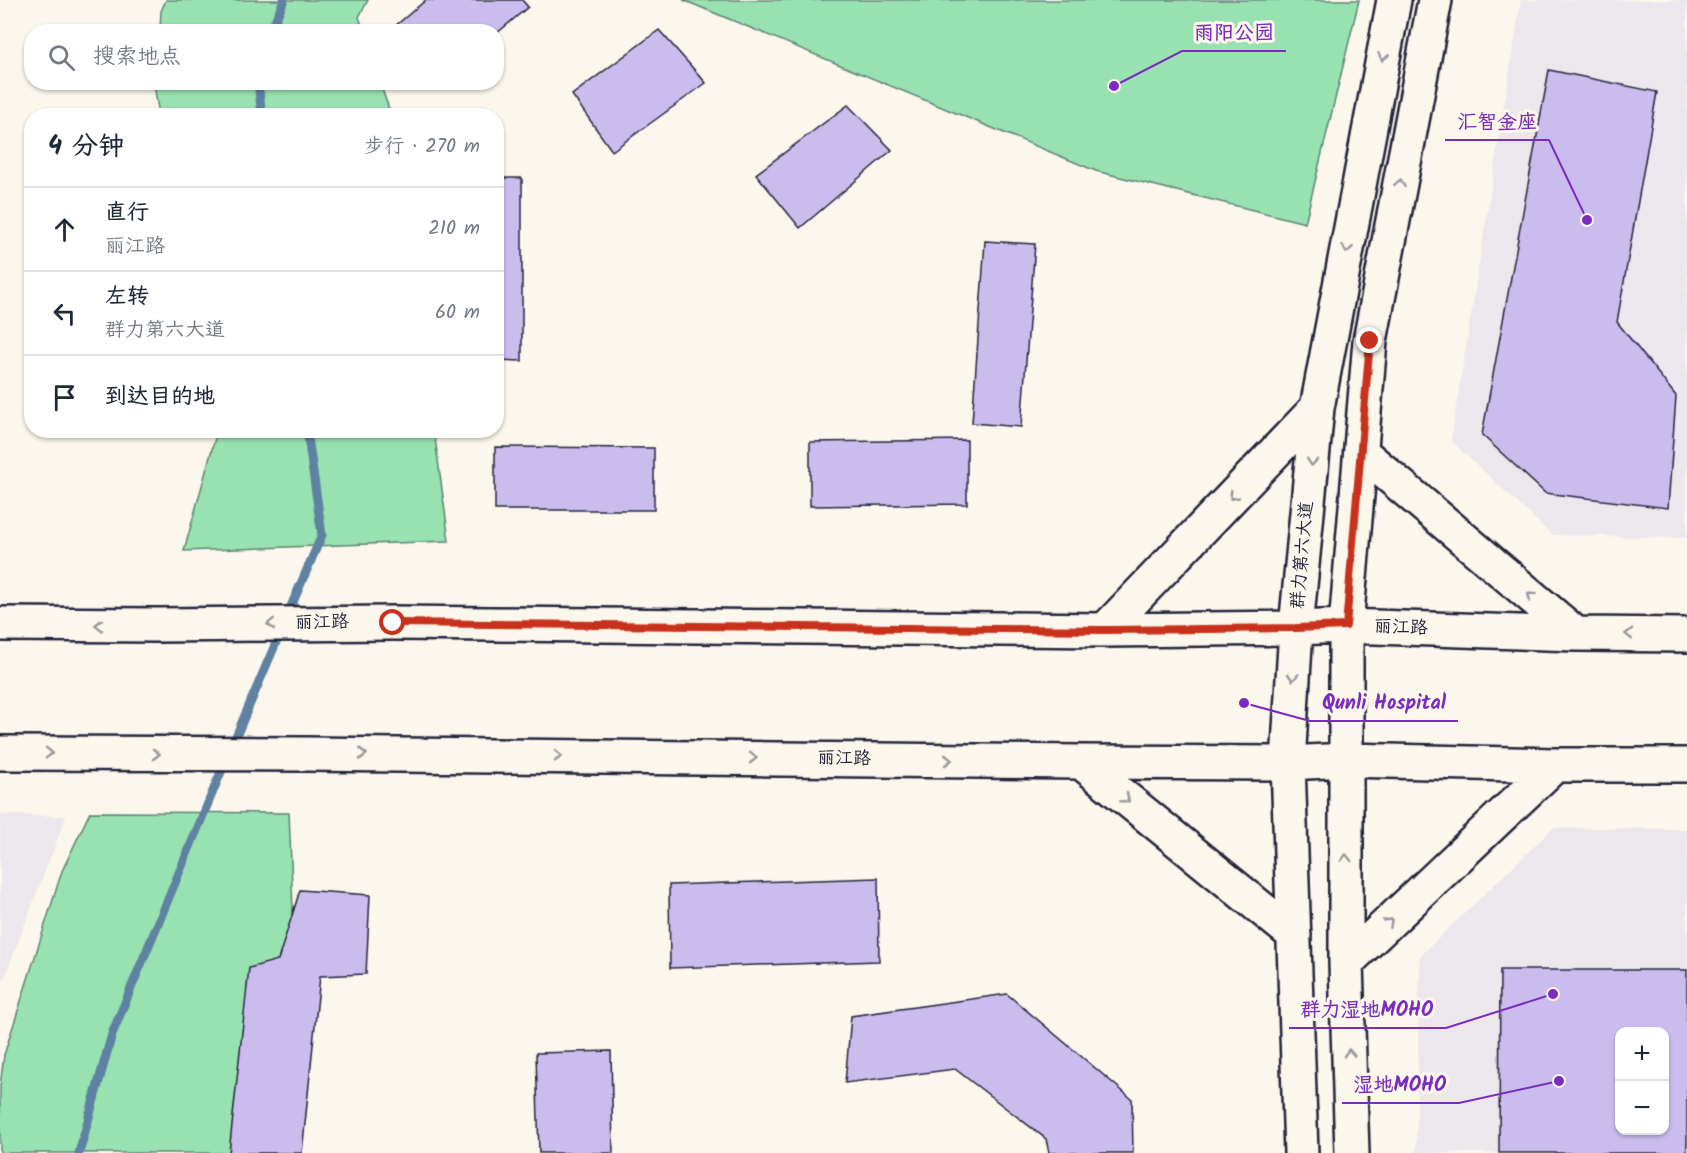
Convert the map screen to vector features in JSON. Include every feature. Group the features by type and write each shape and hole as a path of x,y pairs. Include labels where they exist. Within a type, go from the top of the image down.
{"main road":[{"name":"群力第六大道","path":"1301,1153 1288,763 1296,628 1317,408 1394,0"},
{"path":"1352,1153 1346,963 1346,626 1370,341 1435,0"},
{"path":"1105,630 1317,408"},
{"path":"1361,452 1576,634"},
{"name":"丽江路","path":"0,624 393,623 1105,630 1346,626 1576,634 1687,635"},
{"name":"丽江路","path":"0,753 1081,762 1288,763 1346,760 1555,765 1687,765"},
{"path":"1081,762 1294,935"},
{"path":"1346,963 1555,765"}],"shaded area":[{"path":"1521,0 1687,0 1687,538 1552,535 1451,441"},
{"path":"0,815 66,816 0,990"},
{"path":"1553,828 1687,829 1687,1153 1416,1153 1420,956"}],"green space":[{"path":"166,0 368,0 359,17 362,24 160,24 161,11"},
{"path":"683,0 1359,0 1305,223 1096,171"},
{"path":"382,90 389,108 158,108 155,91"},
{"path":"215,438 435,438 449,541 184,551"},
{"path":"90,812 289,813 294,935 272,1153 0,1153 0,1086 4,1055 62,871"}],"building":[{"path":"426,0 522,0 528,7 504,27 504,24 398,24"},
{"path":"659,30 706,83 612,151 572,95"},
{"path":"1549,70 1657,92 1617,322 1676,396 1668,508 1545,493 1482,435"},
{"path":"848,105 892,150 800,228 756,174"},
{"path":"504,178 522,178 522,361 504,360"},
{"path":"985,241 1035,244 1021,427 972,423"},
{"path":"967,440 967,504 810,506 810,442"},
{"path":"495,447 654,448 654,510 495,510"},
{"path":"878,878 879,961 670,968 669,885"},
{"path":"300,890 370,895 366,974 320,976 302,1153 229,1153 249,968 278,960"},
{"path":"1500,970 1687,970 1687,1153 1499,1153"},
{"path":"1007,994 1132,1099 1133,1153 1049,1153 1046,1139 955,1069 845,1083 851,1016"},
{"path":"611,1051 613,1153 539,1153 536,1053"}],"waterway":[{"path":"274,24 284,0"},
{"path":"259,90 261,108"},
{"path":"286,618 322,535 308,438"},
{"path":"231,748 281,631"},
{"path":"79,1153 112,1034 226,760"}],"place":[{"name":"雨阳公园","path":"1114,86"},
{"name":"汇智金座","path":"1587,220"},
{"name":"Qunli Hospital","path":"1244,703"},
{"name":"群力湿地MOHO","path":"1553,994"},
{"name":"湿地MOHO","path":"1559,1081"}],"route":[{"path":"393,623 1105,630 1346,626 1370,341"}]}
